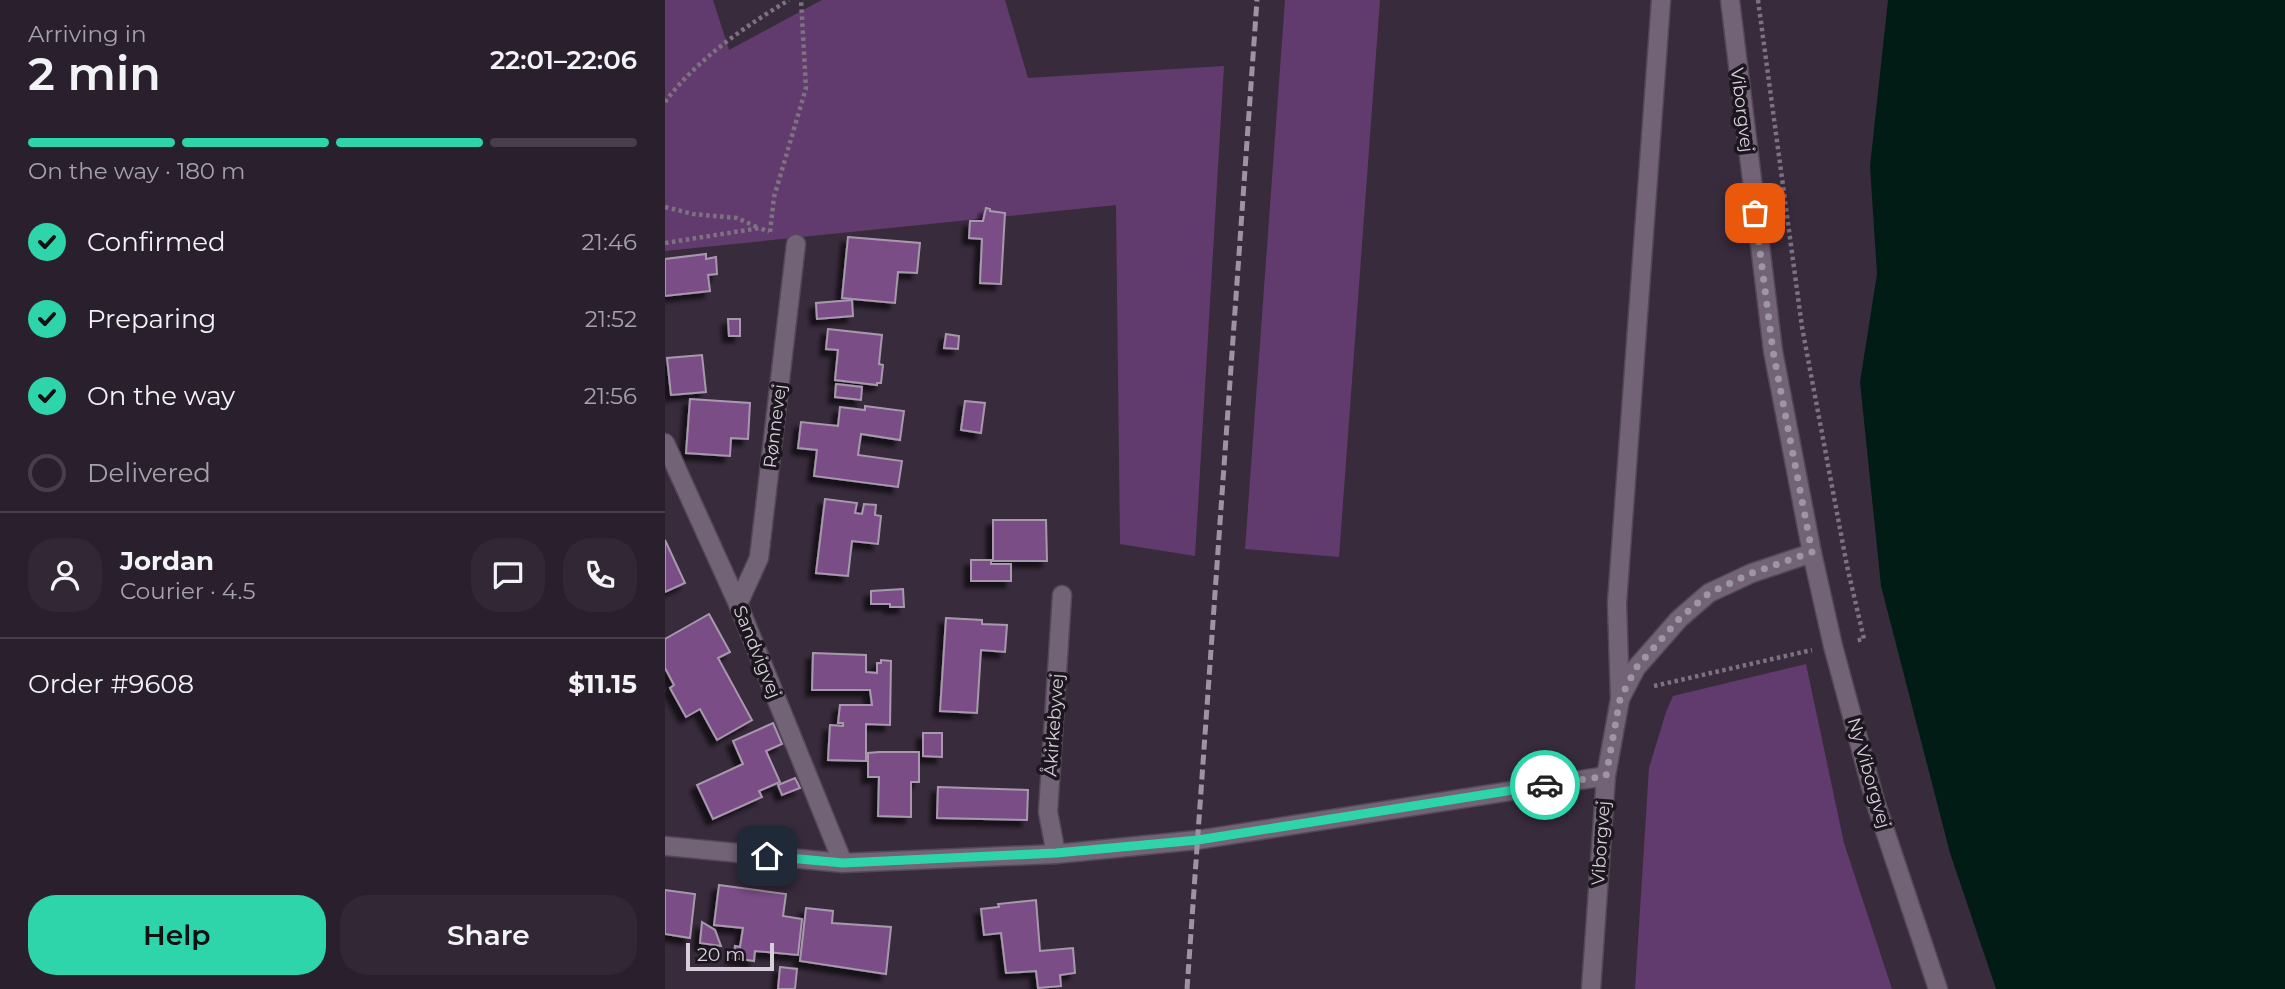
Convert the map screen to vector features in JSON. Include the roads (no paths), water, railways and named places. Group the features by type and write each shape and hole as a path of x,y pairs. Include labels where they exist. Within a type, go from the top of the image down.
{"street":[{"name":"Viborgvej","path":"1591,989 1606,776 1620,699 1617,603 1661,0"},
{"name":"Viborgvej","path":"1620,699 1636,668 1679,619 1709,593 1752,573 1812,552 1773,351 1730,0"},
{"name":"Rønnevej","path":"737,604 759,558 796,244"},
{"name":"Sandvigvej","path":"665,443 737,604 843,863"},
{"name":"Ny Viborgvej","path":"1812,552 1833,646 1875,801 1938,989"},
{"name":"Åkirkebyvej","path":"1056,853 1048,812 1062,595"},
{"path":"665,846 843,863 1056,853 1198,840 1606,776"}],"railway":[{"path":"1187,989 1257,0"}]}
